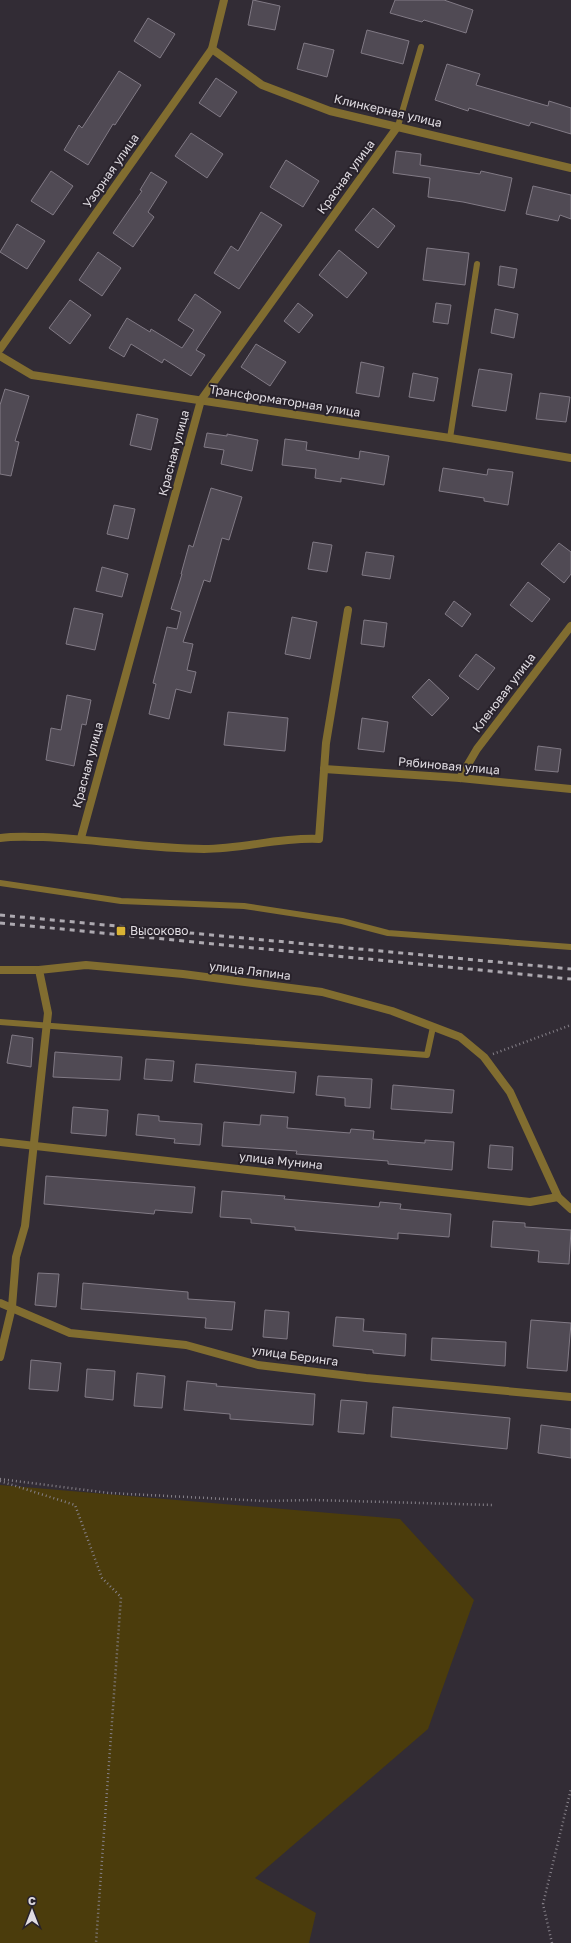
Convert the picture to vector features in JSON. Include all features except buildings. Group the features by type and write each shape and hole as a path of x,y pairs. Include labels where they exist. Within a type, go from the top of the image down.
{"street":[{"name":"Узорная улица","path":"0,349 212,48 224,0"},
{"name":"Клинкерная улица","path":"212,48 262,85 330,111 571,168"},
{"name":"Красная улица","path":"81,838 201,400 398,126"},
{"name":"Трансформаторная улица","path":"0,356 32,375 450,438 571,458"},
{"path":"0,838 81,838 148,846 205,849 298,838 319,839 326,743 348,610"},
{"name":"Кленовая улица","path":"460,778 477,749 571,626"},
{"name":"Рябиновая улица","path":"324,769 460,778 571,789"},
{"name":"улица Ляпина","path":"0,970 39,970 86,965 183,974 322,992 392,1011 460,1037 484,1057 510,1092 558,1197"},
{"path":"0,1356 12,1307 16,1257 24,1226 48,1013 39,970"},
{"name":"улица Мунина","path":"0,1142 530,1202 558,1197"},
{"path":"558,1197 571,1209"},
{"name":"улица Беринга","path":"0,1303 70,1332 186,1345 258,1365 366,1378 571,1397"}],"lane":[{"path":"398,126 421,47"},
{"path":"450,438 477,264"},
{"path":"0,883 121,901 244,906 342,921 388,933 571,947"},
{"path":"0,1022 46,1027 426,1056 433,1027"}],"path":[{"path":"484,1057 571,1025"},
{"path":"0,1480 109,1493 218,1498 493,1505"},
{"path":"0,1480 75,1505 102,1578 121,1597 96,1943"},
{"path":"552,1943 543,1904 571,1789"}],"shaded area":[{"path":"0,1485 400,1519 474,1600 428,1729 255,1878 316,1913 309,1943 0,1943"}],"railway":[{"path":"0,915 571,969"},
{"path":"0,923 571,979"}],"place":[{"name":"Высоково","path":"121,931"}]}
